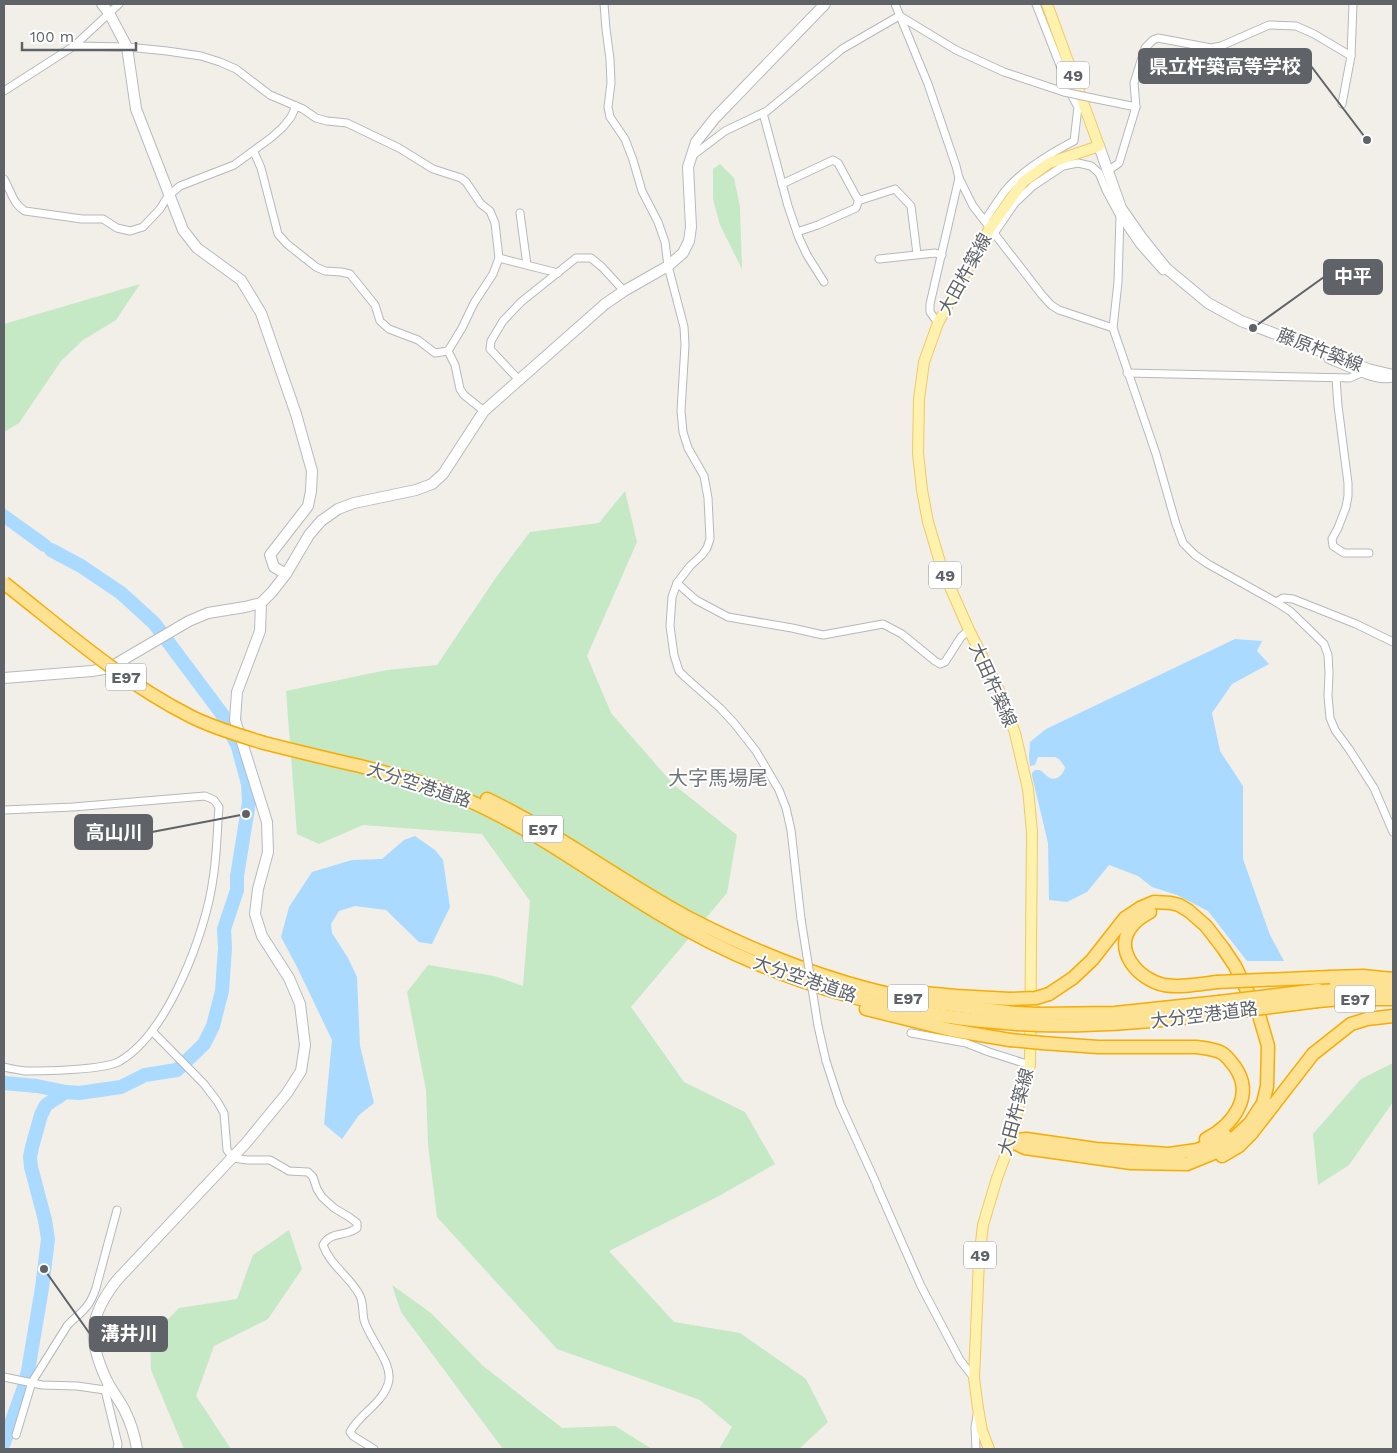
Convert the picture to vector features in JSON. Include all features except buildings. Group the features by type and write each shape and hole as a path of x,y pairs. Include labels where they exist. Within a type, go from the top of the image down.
{"highway":[{"name":"大分空港道路","path":"4,584 102,661 162,700 191,716 225,731 264,743 420,782 467,799 522,827 658,914 705,939 776,971 839,992 875,1002 944,1016 1039,1020 1085,1026 1148,1022 1222,1007 1393,987"},
{"name":"大分空港道路","path":"264,743 396,768 438,779 467,790 533,823 690,918 742,944 802,969 898,996 1018,1019"},
{"path":"802,969 914,992 1010,999 1036,998 1049,994 1073,978 1092,960 1124,918 1154,902 1179,905 1206,926 1235,966 1259,1015 1268,1046 1267,1086 1263,1103 1250,1123 1214,1153 1187,1164"},
{"path":"1011,1140 1026,1138 1096,1149 1179,1153 1197,1150 1216,1142 1230,1134 1244,1121 1259,1091 1262,1073 1262,1050 1254,1018 1226,962 1214,944 1198,927 1182,915 1170,910 1152,911 1139,918 1130,927 1126,936 1125,948 1130,963 1138,973 1163,985 1183,985 1218,982 1330,977 1363,976 1393,980"},
{"path":"705,939 785,979 829,997 876,1012 930,1025 1010,1040 1098,1047 1196,1047 1222,1053 1234,1064 1241,1076 1244,1092 1240,1105 1231,1120 1212,1136 1179,1153"},
{"name":"大分空港道路","path":"1318,996 1342,999 1393,999"},
{"path":"1011,1140 1025,1148 1131,1163 1187,1164 1221,1156 1239,1146 1252,1134 1313,1054 1351,1024 1367,1019 1393,1016"}],"main road":[{"name":"49","path":"1047,4 1099,146"},
{"name":"大田杵築線","path":"989,1449 982,1431 974,1378 979,1260 983,1225 1011,1140 1030,1065 1032,832 1028,789 1015,733 998,688 942,570 928,522 918,453 919,399 924,362 938,323 990,227 1022,182 1049,163 1099,146"}],"street":[{"path":"102,4 109,13 127,47 136,109 168,196 183,230 197,248 241,280 261,313 296,414 312,471 311,491 308,506 270,555 274,566 286,574"},
{"path":"4,91 74,46 119,4"},
{"path":"604,4 610,59 611,83 608,107 610,117 625,138 642,191 658,222 665,242 668,266 684,326 682,432 688,448 704,476 708,498 710,539 707,548 677,583 672,597 670,626 674,655 679,671 734,723 756,751 779,790 786,808 791,830 801,919 818,1026 826,1061 843,1112 921,1286 960,1360 974,1378"},
{"path":"4,678 109,668 189,620 208,613 261,603 286,574 309,535 321,521 338,509 354,503 416,490 432,484 443,474 484,411 605,304 668,266 683,253 689,241 691,227 688,168 696,142 715,118 825,4"},
{"path":"895,4 928,84 959,178 974,206 1051,305 1058,310 1113,328"},
{"path":"990,227 1006,190 1020,176 1058,149 1074,142 1078,107 1036,4"},
{"path":"1342,104 1351,56 1353,4"},
{"path":"691,156 725,131 763,113 786,97 842,49 900,16"},
{"path":"900,16 956,50 1004,72 1064,92 1136,107"},
{"path":"1108,171 1119,163 1136,107 1134,83 1145,48 1158,38 1211,48 1222,46 1269,26 1296,26 1314,34 1351,56"},
{"path":"74,46 127,47 201,56 220,62 236,70 270,95 303,109 316,118 348,123 399,148 433,169 461,178 466,182 481,204 490,211 495,223 499,258 493,274 474,303 448,351 435,353 418,340 390,329 380,321 376,305 350,274 325,271 316,267 287,244 278,234 254,152"},
{"path":"4,179 14,202 25,211 82,219 103,219 117,228 130,231 144,227 160,209 168,196 180,186 234,165 254,152 284,127 296,106"},
{"path":"763,113 797,232 807,255 824,282"},
{"name":"藤原杵築線","path":"1099,146 1121,212 1166,268 1208,303 1241,321 1364,371 1393,377"},
{"path":"782,184 832,160 838,164 857,198 861,200 895,189 911,206 917,254"},
{"path":"990,227 1033,186 1063,166 1078,163 1091,166 1099,173 1106,190 1121,212 1118,282 1113,328 1156,454 1183,543 1208,564 1276,602 1296,617 1324,644 1328,655 1330,673 1328,696 1330,718 1335,730 1374,788 1393,832"},
{"path":"938,323 930,312 930,304 959,178"},
{"path":"797,232 856,208 859,199"},
{"path":"520,213 527,265"},
{"path":"880,259 917,254 942,254"},
{"path":"499,258 558,273"},
{"path":"519,380 490,348 491,341 503,321 521,302 576,258 591,258 624,291"},
{"path":"448,351 460,389 484,411"},
{"path":"1127,373 1350,378 1364,371"},
{"path":"1336,378 1348,483 1346,508 1332,539 1333,546 1344,553 1369,553"},
{"path":"677,583 696,600 728,618 823,635 883,624 902,634 940,664 945,662 961,637 969,630"},
{"path":"1276,602 1284,598 1293,599 1356,624 1393,642"},
{"path":"117,1449 118,1444 107,1387 96,1354 94,1336 95,1319 102,1302 118,1279 233,1158 287,1093 301,1071 305,1045 300,1004 289,978 262,936 255,914 258,889 268,852 267,822 235,720 237,692 260,630 261,603"},
{"path":"4,810 73,807 205,796 214,800 219,806 213,878 208,908 188,966 174,995 152,1031 119,1062 103,1066 26,1071 4,1067"},
{"path":"152,1031 204,1084 217,1101 224,1112 226,1145 233,1158 270,1160 290,1171 308,1172 313,1177 322,1197 334,1208 357,1223 357,1228 352,1232 334,1234 323,1245 332,1262 360,1295 364,1320 388,1370 389,1383 386,1389 350,1432 353,1436 374,1449"},
{"path":"911,1032 966,1043 1030,1065"},
{"path":"16,1435 32,1382 67,1326 73,1318 89,1305 96,1288 117,1210"},
{"path":"96,1288 107,1293"},
{"path":"4,1377 42,1385 107,1387"},
{"path":"107,1387 124,1409 136,1439 137,1449"},
{"path":"976,1449 975,1427 978,1408"}],"green space":[{"path":"720,164 734,178 740,207 742,269 720,225 713,199 713,169"},
{"path":"140,284 116,320 83,340 61,361 19,423 4,432 4,324"},
{"path":"625,491 637,542 587,656 611,713 673,784 737,835 727,893 631,1007 684,1082 745,1112 775,1164 719,1196 609,1251 674,1322 740,1333 806,1379 828,1422 799,1449 719,1449 732,1427 700,1400 557,1349 437,1217 428,1144 426,1090 407,992 428,965 494,976 523,986 530,901 482,834 363,825 319,844 297,834 286,691 387,670 437,665 497,576 530,532 599,523"},
{"path":"1393,1063 1393,1102 1349,1165 1318,1185 1313,1134 1361,1079"},
{"path":"289,1230 302,1269 268,1319 214,1346 196,1396 231,1449 184,1449 151,1370 150,1337 179,1308 237,1299 253,1255"},
{"path":"392,1285 431,1313 482,1365 562,1428 615,1426 652,1449 503,1449 401,1312"}],"water":[{"path":"4,508 46,538 76,563 41,551 4,524"},
{"path":"1235,639 1262,641 1257,651 1269,664 1232,684 1212,713 1220,751 1243,786 1243,859 1270,935 1284,961 1247,961 1208,911 1177,895 1152,887 1138,876 1109,865 1087,892 1067,902 1049,900 1048,843 1032,773 1035,770 1040,770 1050,778 1055,779 1062,774 1065,767 1055,757 1038,757 1035,765 1030,766 1030,742 1046,729"},
{"path":"415,836 435,850 443,860 450,907 432,944 419,942 386,910 355,906 339,911 331,924 332,933 348,958 357,977 360,1046 374,1103 359,1115 342,1139 324,1124 332,1040 281,937 289,907 312,872 352,860 382,859 404,840"}],"waterway":[{"path":"4,1083 79,1093 121,1087 145,1075 177,1070 204,1044 213,1026 222,991 225,948 224,929 237,890 237,876 249,802 248,784 238,747 222,714 154,623 121,593 81,566 51,550"},
{"path":"4,1443 28,1371 48,1239 30,1157 41,1115 46,1105 66,1092"}],"place":[{"name":"県立杵築高等学校","path":"1367,140"},
{"name":"中平","path":"1253,328"},
{"name":"高山川","path":"246,814"},
{"name":"溝井川","path":"44,1269"}],"district":[{"name":"大字馬場尾","path":"718,778"}]}
